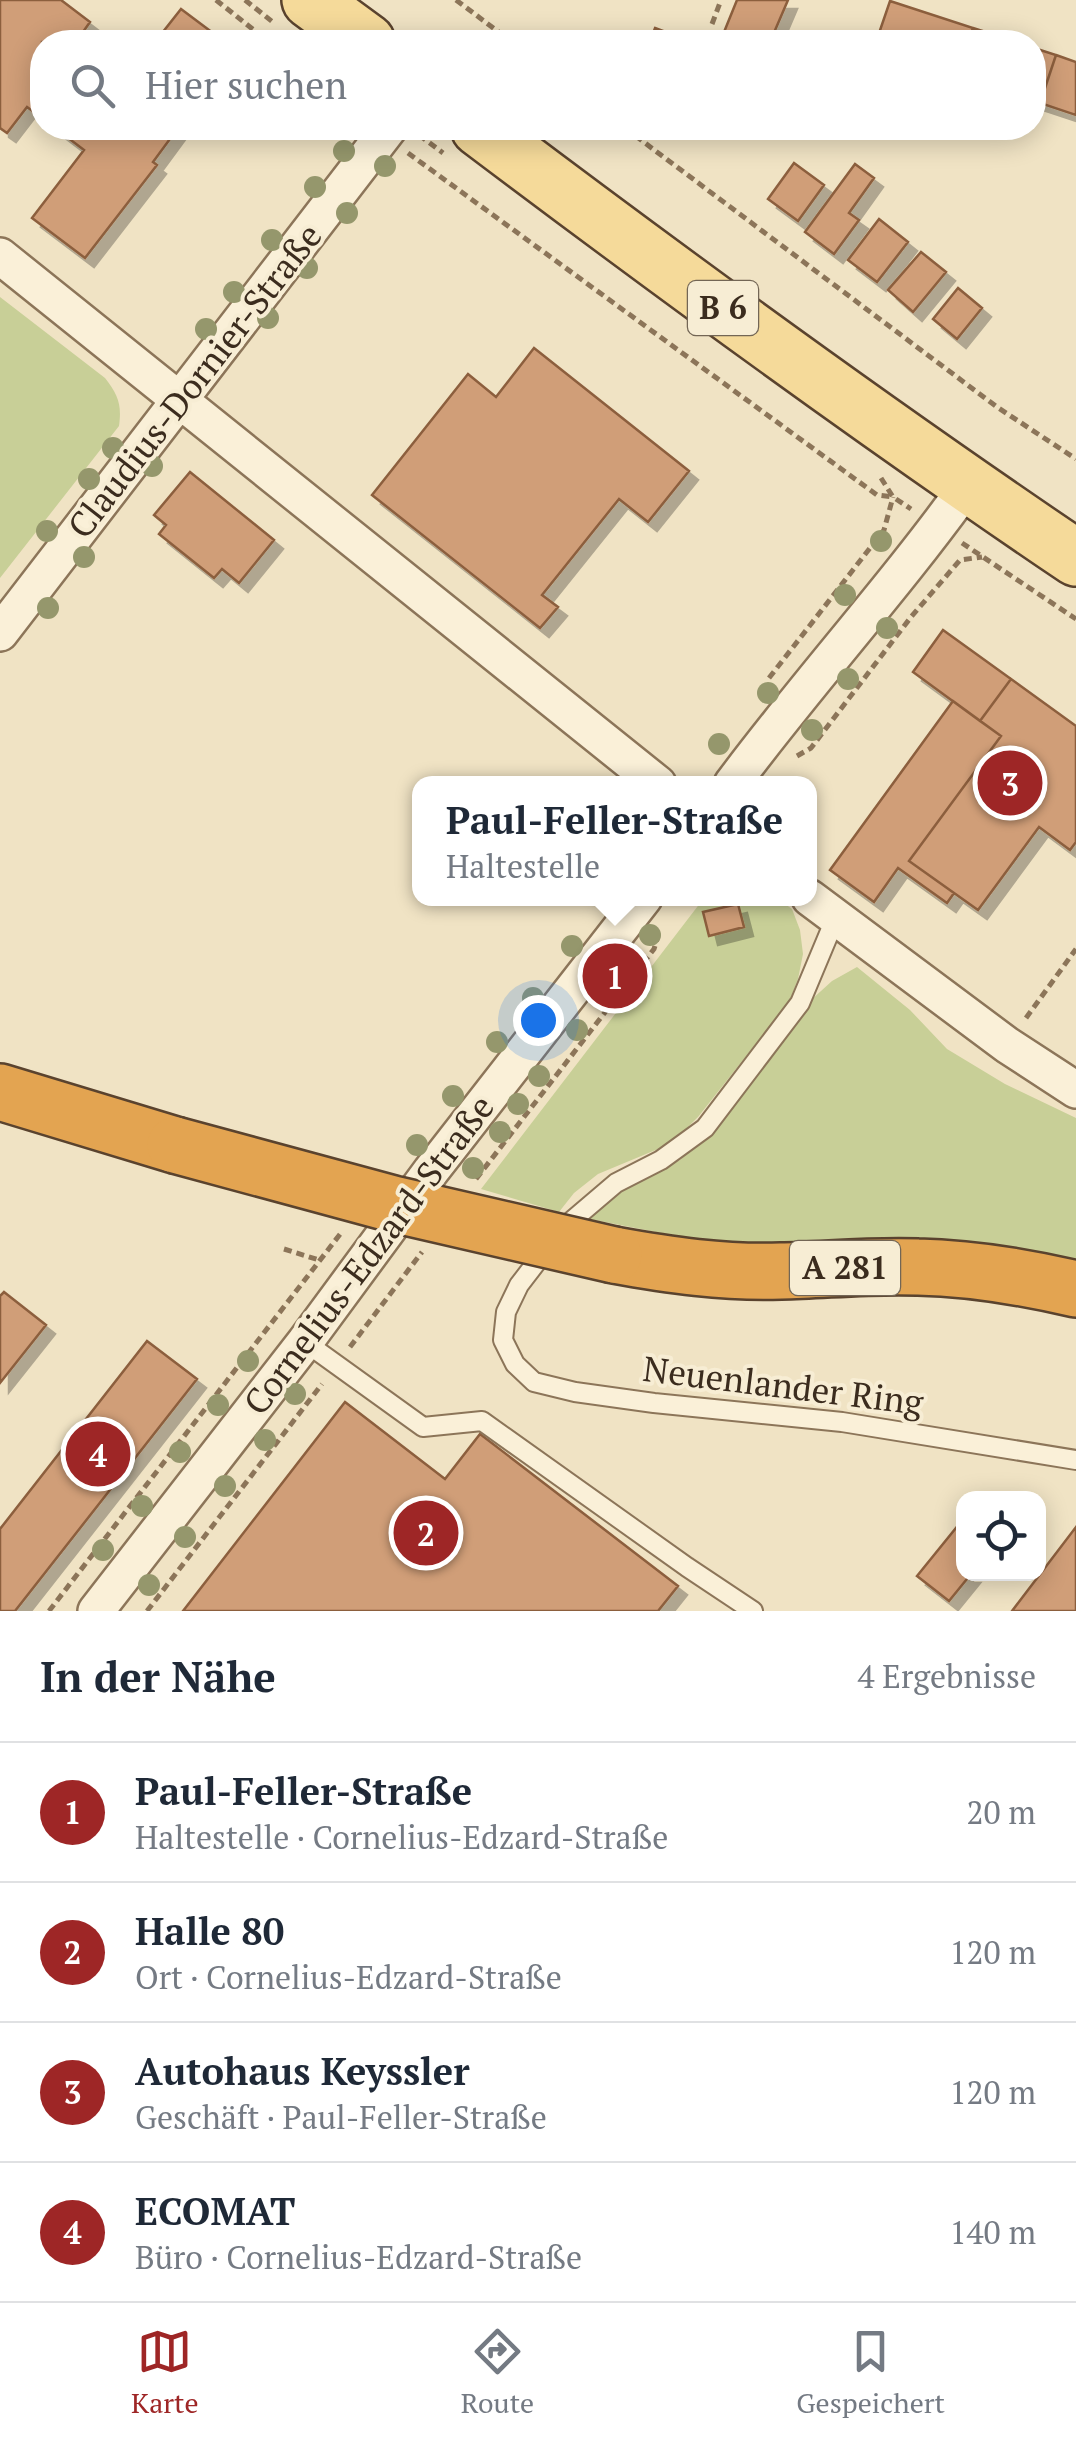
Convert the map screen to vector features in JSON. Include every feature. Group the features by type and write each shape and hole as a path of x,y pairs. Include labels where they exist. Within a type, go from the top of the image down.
{"highway":[{"name":"A 281","path":"0,1092 284,1176 467,1222 658,1263 778,1272 914,1266 976,1270 1076,1289"}],"main road":[{"path":"310,0 351,30"},
{"name":"B 6","path":"496,140 626,239 953,506 1076,558"}],"street":[{"name":"Claudius-Dornier-Straße","path":"0,633 378,140"},
{"path":"0,256 648,776"},
{"path":"738,776 953,506"},
{"name":"Cornelius-Edzard-Straße","path":"96,1611 638,906"},
{"path":"823,908 1076,1090"}],"lane":[{"name":"Neuenlander Ring","path":"823,908 800,1003 705,1128 661,1160 616,1183 562,1230 520,1285 506,1312 503,1340 515,1364 534,1382 575,1392 842,1422 1076,1460"},
{"path":"305,1342 422,1427 482,1420 753,1611"}],"path":[{"path":"216,0 254,30"},
{"path":"456,0 496,30"},
{"path":"712,24 721,0"},
{"path":"399,140 876,496 953,506 983,557 1076,620"},
{"path":"641,140 997,408 1076,459"},
{"path":"787,762 812,748 911,617 960,560 983,557"},
{"path":"1007,1044 1076,950"},
{"path":"49,1611 344,1230"},
{"path":"284,1248 320,1260"}],"green space":[{"path":"0,297 105,378 116,395 120,412 119,426 0,578"},
{"path":"698,906 792,909 803,954 789,1002 679,1136 598,1174 574,1193 559,1212 481,1189"},
{"path":"857,967 910,1010 947,1049 1005,1084 1076,1118 1076,1266 774,1247 687,1238 584,1218 621,1188 680,1160 704,1137 810,1001 832,981"}],"building":[{"path":"0,0 61,0 90,22 84,30 30,30 30,109 27,107 7,133 0,128"},
{"path":"737,0 788,0 775,30 725,30"},
{"path":"890,1 973,28 972,30 880,30"},
{"path":"181,9 209,30 164,30"},
{"path":"1046,52 1056,55 1046,85"},
{"path":"1056,55 1076,62 1076,115 1046,105 1046,85"},
{"path":"71,140 169,140 153,162 157,165 85,258 32,218 84,150"},
{"path":"794,163 824,185 798,221 768,199"},
{"path":"855,164 874,178 849,213 859,220 834,254 805,232"},
{"path":"879,219 908,242 877,282 848,260"},
{"path":"921,252 946,272 913,312 888,290"},
{"path":"958,288 982,308 957,339 933,319"},
{"path":"534,348 689,471 648,522 619,499 542,595 558,607 540,628 372,495 468,374 496,397"},
{"path":"190,472 274,540 239,583 222,569 214,578 159,534 166,525 154,515"},
{"path":"943,630 1011,679 980,721 913,672"},
{"path":"1011,679 1076,726 1076,842 1070,850 1039,827 978,910 909,861 1001,736 980,721"},
{"path":"953,701 1001,736 909,861 954,893 947,903 898,868 874,902 830,870"},
{"path":"739,906 744,927 709,936 703,912"},
{"path":"4,1292 46,1325 0,1383 0,1296"},
{"path":"147,1341 197,1379 15,1611 0,1611 0,1529"},
{"path":"345,1402 445,1479 480,1434 678,1586 658,1611 183,1611"},
{"path":"1076,1527 1076,1611 1012,1611 1035,1581 1046,1581 1046,1566"},
{"path":"956,1528 956,1581 965,1581 949,1601 917,1576"}],"place":[{"name":"Autohaus Keyssler","path":"1010,783"},
{"name":"Paul-Feller-Straße","path":"615,976"},
{"name":"ECOMAT","path":"98,1454"},
{"name":"Halle 80","path":"426,1533"}]}
